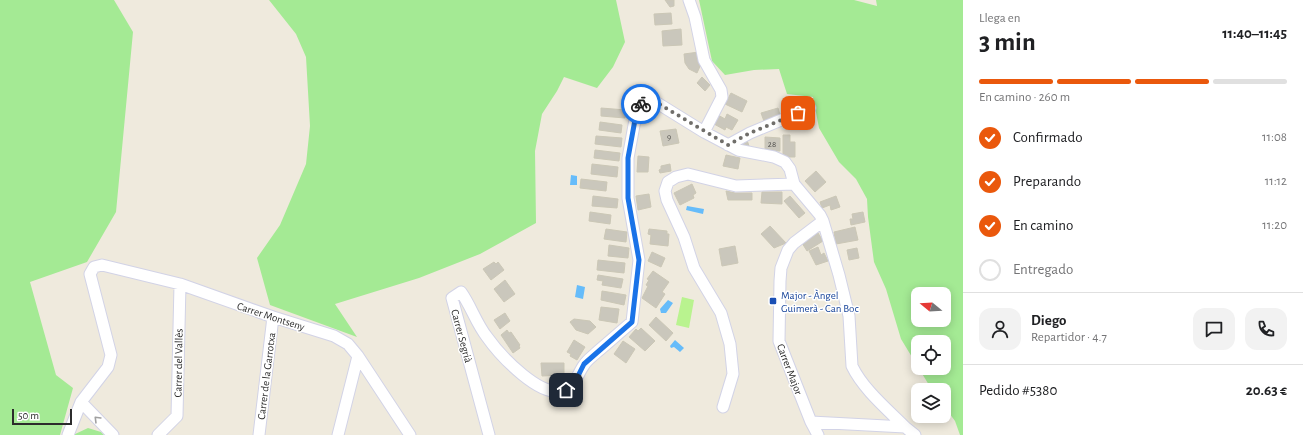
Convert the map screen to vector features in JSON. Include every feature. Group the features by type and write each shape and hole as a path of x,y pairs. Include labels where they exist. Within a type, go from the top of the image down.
{"street":[{"path":"689,0 695,17 704,60 721,90 722,97 704,132 738,150 774,157 785,162 790,169 794,184 820,215 823,221 849,316 852,366 856,374 876,398 915,435"},
{"name":"Carrer Segrià","path":"488,435 452,298 461,292 466,298 474,318 486,337 504,358 534,384 555,392 566,390 576,380 584,364 632,322 639,260 628,198 628,158 637,109 643,101 654,101 704,132"},
{"path":"728,145 750,133 810,108"},
{"path":"723,407 733,374 730,344 721,313 694,268 684,237 667,200 665,191 668,182 676,177 688,174 736,186 794,184"},
{"name":"Carrer Major","path":"818,435 811,422 779,341 780,280 782,263 788,250 794,243 823,221"},
{"name":"Carrer Montseny","path":"81,402 108,367 111,355 90,274 94,267 102,265 180,284 273,317 334,336 348,344 358,356 410,435"},
{"name":"Carrer del Vallès","path":"158,435 177,416 180,284"},
{"name":"Carrer de la Garrotxa","path":"259,435 273,317"},
{"path":"338,435 358,356"},
{"path":"68,435 81,402 113,435"},
{"path":"811,422 905,427"}],"green space":[{"path":"0,0 114,0 133,32 116,212 87,262 30,282 56,375 73,388 60,435 0,435"},
{"path":"269,0 616,0 625,42 613,67 597,88 564,77 542,114 535,151 536,223 480,254 419,278 335,304 357,337 270,305 257,258 280,225 306,164 310,126 306,57 296,34"},
{"path":"699,0 854,0 877,6 876,0 963,0 963,435 960,435 955,421 951,416 951,383 928,383 923,375 951,375 951,335 911,335 911,355 901,339 886,289 874,262 867,199 856,179 839,162 819,128 813,97 787,94 779,69 754,70 725,75 712,61"},
{"path":"682,297 694,300 689,328 676,325"},
{"path":"88,428 101,432 104,435 73,435"}],"water":[{"path":"571,175 577,176 577,185 570,185"},
{"path":"687,206 704,209 703,214 686,210"},
{"path":"577,285 585,287 583,299 575,297"},
{"path":"668,300 673,303 666,313 661,313 660,309"},
{"path":"675,340 684,348 680,352 674,347 671,348 670,346"}],"building":[{"path":"665,0 674,0 674,6 670,7"},
{"path":"671,13 672,24 655,25 654,14"},
{"path":"681,29 682,45 663,46 662,31"},
{"path":"699,52 701,64 697,73 689,69 685,63 684,54"},
{"path":"702,77 710,85 705,91 697,83"},
{"path":"731,93 747,101 742,112 725,104"},
{"path":"601,108 626,110 625,118 601,116"},
{"path":"778,108 781,119 765,124 761,113"},
{"path":"727,114 738,120 732,130 726,127 725,130 714,124 718,115 725,119"},
{"path":"600,122 622,125 621,133 599,130"},
{"path":"676,129 679,143 663,146 660,131"},
{"path":"783,135 790,135 790,142 795,142 795,157 783,157"},
{"path":"596,136 622,138 621,147 595,144"},
{"path":"765,137 780,138 780,151 765,151"},
{"path":"747,140 749,146 742,148 741,142"},
{"path":"595,150 620,153 619,161 594,158"},
{"path":"726,155 740,158 738,169 723,166"},
{"path":"638,156 649,157 648,172 637,172"},
{"path":"592,164 618,167 617,177 591,174"},
{"path":"670,164 671,171 660,173 659,170 661,169 661,166"},
{"path":"816,171 826,182 815,192 805,181"},
{"path":"581,179 607,182 606,191 580,188"},
{"path":"692,184 696,193 693,195 694,198 680,205 674,193"},
{"path":"726,191 735,193 752,193 752,200 728,200"},
{"path":"762,192 782,192 782,204 761,203"},
{"path":"649,194 651,207 638,210 636,196"},
{"path":"593,196 618,199 617,208 592,206"},
{"path":"790,196 805,213 799,218 784,201"},
{"path":"836,196 840,207 831,210 830,205 822,208 820,202"},
{"path":"590,212 611,215 610,224 589,221"},
{"path":"863,212 865,222 851,225 850,219 853,219 852,214"},
{"path":"770,226 786,243 774,248 761,234"},
{"path":"855,227 858,240 836,244 834,232"},
{"path":"606,229 627,232 626,242 604,239"},
{"path":"649,229 667,231 667,234 669,234 668,246 650,244 651,235 648,234"},
{"path":"818,233 823,241 807,251 802,243"},
{"path":"609,245 629,248 628,258 608,256"},
{"path":"735,246 738,263 722,266 719,249"},
{"path":"818,247 821,255 824,253 828,261 816,265 809,251"},
{"path":"857,248 859,258 849,260 847,250"},
{"path":"652,252 665,258 661,267 648,261"},
{"path":"598,260 625,263 624,273 597,270"},
{"path":"494,262 496,264 498,262 504,270 491,280 483,269"},
{"path":"653,271 669,282 662,292 665,294 656,308 642,298 648,286 646,285 649,280 647,279"},
{"path":"598,275 623,279 621,288 602,285 603,281 597,280"},
{"path":"505,280 515,294 504,302 494,289"},
{"path":"602,291 626,295 624,305 601,300"},
{"path":"601,307 619,309 617,323 599,320"},
{"path":"505,313 510,321 500,329 494,320"},
{"path":"656,317 673,333 666,341 649,325"},
{"path":"574,319 590,321 596,327 588,334 576,330 570,322"},
{"path":"641,328 655,341 645,351 629,337 636,329 638,331"},
{"path":"507,330 509,333 511,332 520,345 520,348 513,353 501,335"},
{"path":"574,340 585,347 577,360 570,356 571,354 567,352"},
{"path":"623,341 635,349 626,363 614,354"},
{"path":"541,363 564,363 564,375 542,376"}],"way so far":[{"path":"641,104 643,101 654,101 728,145 750,133 798,113"}],"place":[{"name":"Major - Àngel Guimerà - Can Boc","path":"773,301"}],"route":[{"path":"566,390 576,380 584,364 632,322 639,260 628,198 628,158 637,109 641,104"}]}
